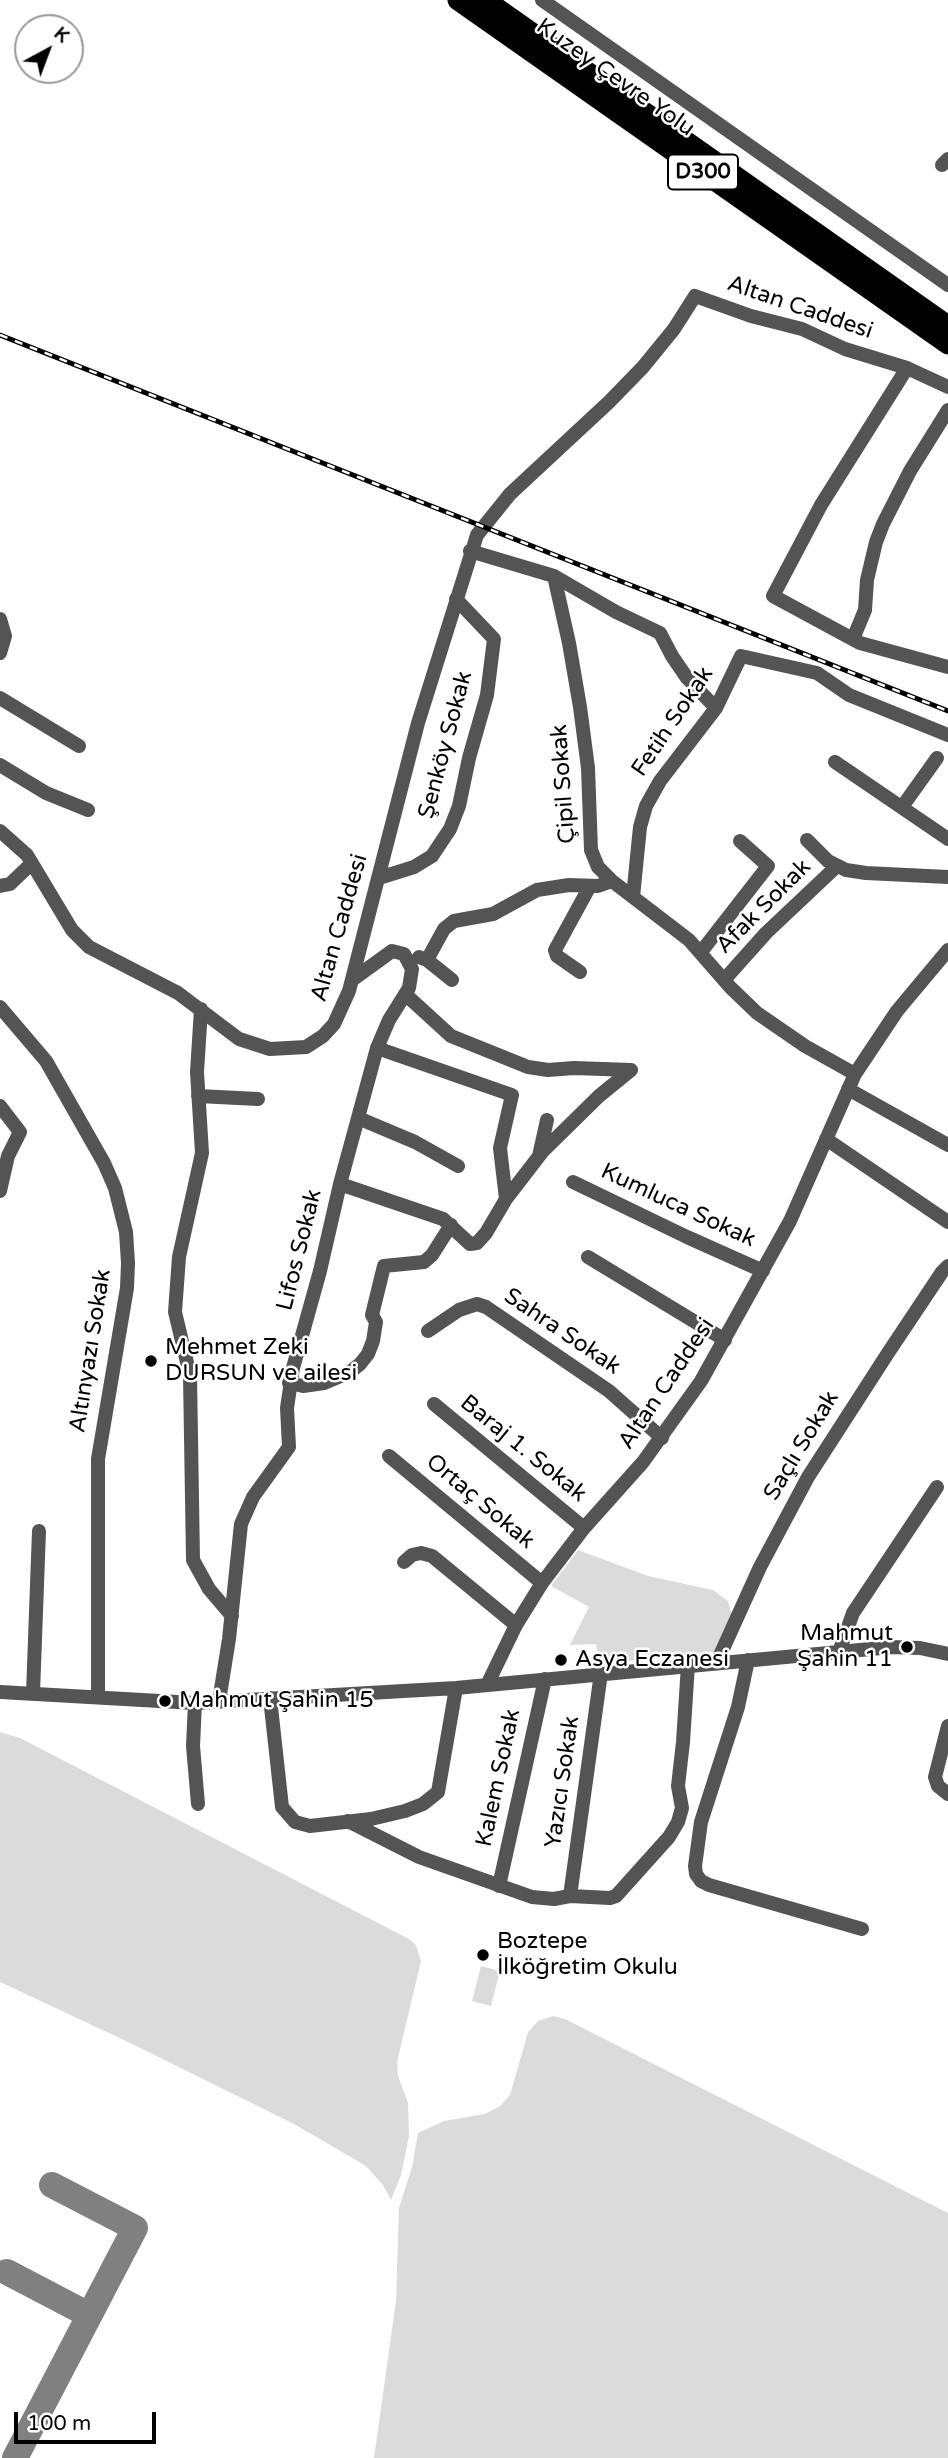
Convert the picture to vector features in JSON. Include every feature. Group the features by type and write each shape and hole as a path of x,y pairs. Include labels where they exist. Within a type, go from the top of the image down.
{"highway":[{"name":"Kuzey Çevre Yolu","path":"458,0 948,344"},
{"name":"Kuzey Çevre Yolu","path":"485,0 948,326"}],"street":[{"path":"542,0 948,285"},
{"name":"Altan Caddesi","path":"0,831 20,847 32,863 72,930 83,942 169,987 229,1033 251,1044 277,1050 306,1047 323,1036 334,1024 344,1005 418,723 477,535 510,494 627,384 674,329 695,296 751,316 802,329 845,349 907,368 948,387"},
{"path":"907,368 821,505 773,596 853,639 948,667"},
{"path":"853,639 865,610 867,580 876,542 900,490 948,410"},
{"path":"470,551 554,576 616,612 660,633 671,656 687,678 716,708"},
{"name":"Çipil Sokak","path":"554,576 569,643 584,738 591,850 598,867 612,881 681,933 743,1000 773,1025 855,1074"},
{"name":"Şenköy Sokak","path":"379,878 427,860 443,841 459,806 487,695 494,639 456,599"},
{"path":"0,620 5,636 0,653"},
{"name":"Fetih Sokak","path":"633,897 640,827 646,806 660,781 716,708 741,656 817,673 849,695 948,735"},
{"path":"0,698 79,746"},
{"path":"902,807 937,758"},
{"path":"835,762 948,839"},
{"path":"0,765 46,793 88,810"},
{"path":"701,952 768,866 740,841"},
{"path":"807,841 837,866 866,873 948,877"},
{"path":"0,886 10,884 32,863"},
{"name":"Afak Sokak","path":"724,980 766,933 837,866"},
{"path":"427,960 443,929 454,921 493,914 537,890 569,885 590,886 612,881"},
{"path":"580,972 559,958 555,950 590,886"},
{"name":"Altan Caddesi","path":"487,1685 516,1625 542,1583 584,1528 662,1438 701,1381 790,1221 855,1074 897,1012 948,950"},
{"path":"352,980 392,951 427,960 452,980"},
{"name":"Lifos Sokak","path":"219,1701 232,1616 241,1524 253,1497 289,1447 289,1383 320,1271 340,1184 377,1048 389,1020 411,982 412,969 407,957 400,952"},
{"path":"340,1184 443,1219 470,1244 477,1243 483,1238 506,1199 539,1157 599,1096 631,1070 548,1070 527,1067 451,1035 405,994"},
{"name":"Altınyazı Sokak","path":"0,1007 46,1060 104,1163 115,1188 126,1232 127,1288 98,1458 98,1697"},
{"path":"201,1009 197,1072 202,1153 179,1257 175,1312 190,1376 193,1560 208,1589 232,1616"},
{"path":"377,1048 512,1095 500,1148 506,1199"},
{"path":"848,1088 948,1145"},
{"path":"198,1096 258,1099"},
{"path":"0,1106 20,1132 8,1156 0,1191"},
{"path":"358,1118 415,1142 458,1166"},
{"path":"539,1157 547,1120"},
{"path":"826,1139 948,1222"},
{"name":"Kumluca Sokak","path":"573,1182 763,1271"},
{"path":"289,1383 303,1386 324,1383 350,1372 360,1364 373,1341 376,1322 372,1315 384,1266 424,1262 432,1255 451,1225"},
{"path":"588,1257 725,1340"},
{"name":"Saçlı Sokak","path":"717,1662 760,1567 808,1477 948,1266"},
{"name":"Sahra Sokak","path":"428,1331 459,1310 477,1304 486,1307 609,1391 662,1438"},
{"name":"Baraj 1. Sokak","path":"434,1404 584,1528"},
{"name":"Ortaç Sokak","path":"389,1456 542,1583"},
{"path":"839,1652 853,1613 937,1487"},
{"path":"33,1693 39,1531"},
{"path":"404,1562 412,1555 421,1553 432,1556 516,1625"},
{"path":"0,1692 195,1703 456,1688 717,1662 906,1647 948,1654"},
{"path":"748,1660 738,1707 701,1822 696,1874 701,1881 709,1885 862,1929"},
{"path":"348,1821 419,1857 532,1897 554,1899 570,1896 616,1896 669,1837 678,1822 682,1808 678,1786 688,1665"},
{"name":"Yazıcı Sokak","path":"570,1896 601,1673"},
{"name":"Kalem Sokak","path":"499,1886 545,1679"},
{"path":"270,1699 280,1802 284,1811 295,1822 305,1826 371,1819 405,1811 423,1804 438,1792 456,1688"},
{"path":"195,1703 193,1746 198,1804"},
{"path":"948,1726 935,1777 938,1786 948,1794"}],"shaded area":[{"path":"578,1550 648,1576 713,1590 728,1601 732,1616 717,1650 599,1664 596,1644 570,1645 589,1607 551,1586"},
{"path":"0,1732 20,1738 416,1945 421,1961 397,2062 398,2076 408,2103 409,2136 401,2175 391,2200 383,2185 366,2166 294,2124 0,1982"},
{"path":"481,1966 500,1971 491,2006 472,2001"},
{"path":"553,2016 565,2019 948,2213 948,2458 374,2458 396,2301 399,2208 412,2167 418,2133 444,2121 485,2114 500,2106 510,2095 528,2032 538,2021"}],"taxiway":[{"path":"15,2458 135,2228 52,2185"},
{"path":"7,2272 89,2315"}],"railway":[{"path":"0,335 948,711"}],"place":[{"name":"Mehmet Zeki DURSUN ve ailesi","path":"151,1361"},
{"name":"Mahmut Şahin 11","path":"907,1647"},
{"name":"Asya Eczanesi","path":"561,1660"},
{"name":"Mahmut Şahin 15","path":"165,1701"},
{"name":"Boztepe İlköğretim Okulu","path":"483,1955"}]}
